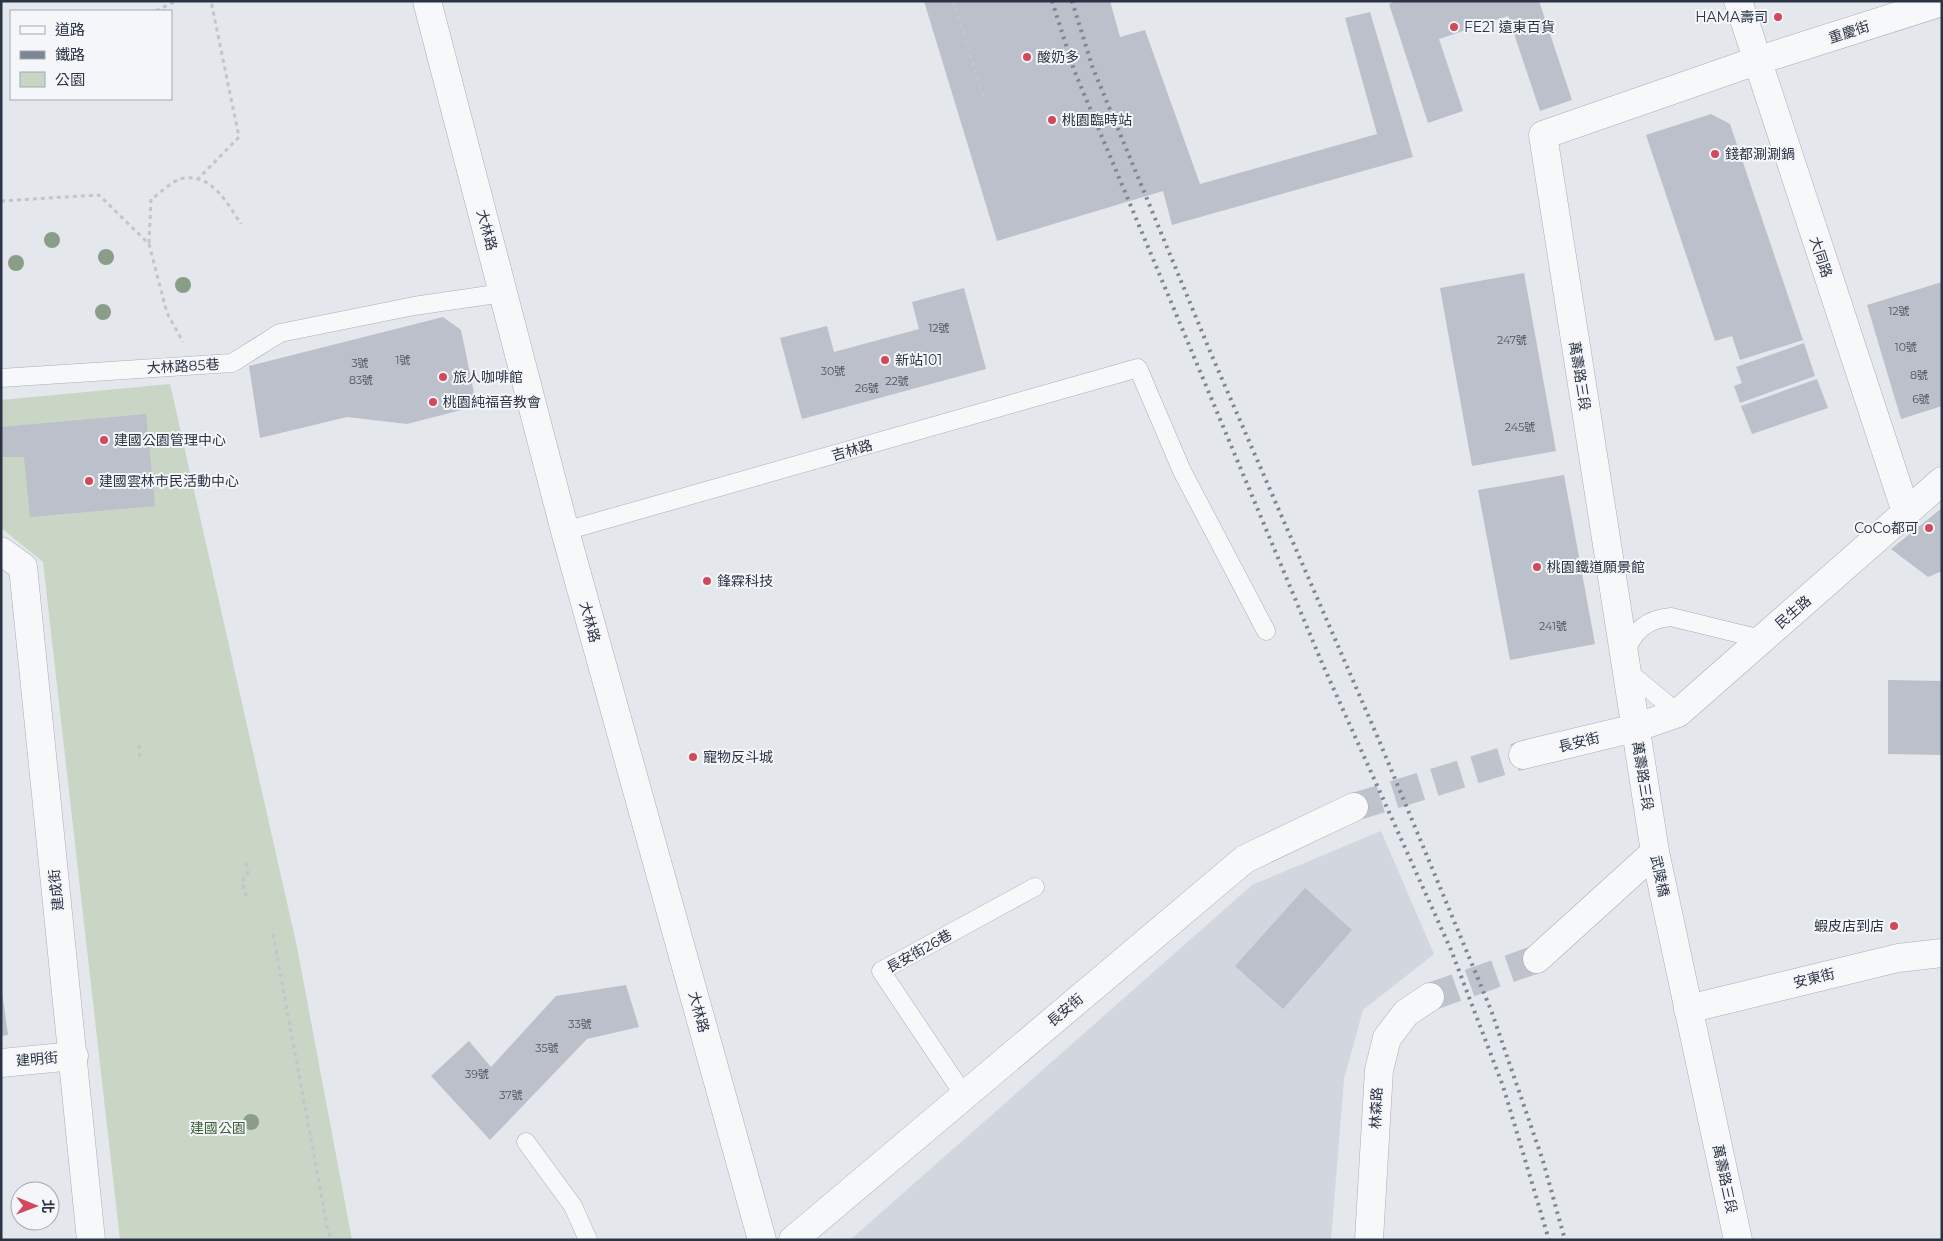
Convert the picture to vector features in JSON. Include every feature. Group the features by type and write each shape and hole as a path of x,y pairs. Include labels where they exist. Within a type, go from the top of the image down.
{"street":[{"name":"大林路","path":"426,1 565,531 762,1240"},
{"name":"大同路","path":"1738,1 1756,61 1906,512"},
{"name":"重慶街","path":"1756,61 1942,2"},
{"name":"萬壽路三段","path":"1654,845 1543,135 1756,61"},
{"name":"民生路","path":"1635,728 1678,713 1942,481"},
{"name":"建成街","path":"1,551 23,567 74,1056 91,1240"},
{"name":"長安街","path":"1523,755 1635,728"},
{"name":"長安街","path":"793,1240 1245,859 1354,807"},
{"path":"1537,959 1600,900 1654,845"},
{"name":"武陵橋","path":"1654,845 1668,913"},
{"name":"萬壽路三段","path":"1668,913 1738,1240"},
{"name":"安東街","path":"1688,1010 1898,958 1942,953"},
{"name":"林森路","path":"1369,1240 1378,1070 1387,1038 1406,1013 1430,997"},
{"name":"建明街","path":"1,1062 74,1056"}],"lane":[{"name":"大林路85巷","path":"1,378 232,363 280,333 414,306 503,293"},
{"name":"吉林路","path":"565,531 1138,368 1182,471 1266,631"},
{"path":"1678,713 1625,662 1637,631 1646,623 1658,618 1671,617 1761,639"},
{"name":"長安街26巷","path":"964,1095 881,971 1035,887"},
{"path":"526,1142 573,1206 588,1240"}],"path":[{"path":"158,10 176,1"},
{"path":"197,180 239,137 211,1"},
{"path":"953,1 984,98"},
{"path":"194,365 167,312 149,244 151,199 180,179 204,180 222,195 241,224"},
{"path":"1,201 99,196 149,244"},
{"path":"139,745 140,761"},
{"path":"246,863 248,872 242,882 246,896 251,899"},
{"path":"273,934 327,1222 332,1240"}],"shaded area":[{"path":"1381,831 1434,954 1363,1010 1344,1079 1331,1240 850,1240 1252,885"}],"green space":[{"name":"建國公園","path":"170,384 297,947 352,1240 120,1240 43,562 1,528 1,400"}],"building":[{"name":"桃園臨時站","path":"924,1 1110,1 1120,37 1145,30 1200,184 1377,134 1345,18 1370,12 1413,157 1172,225 1163,191 997,241"},
{"path":"1397,1 1539,1 1572,100 1540,111 1508,16 1439,39 1463,111 1428,123 1389,4"},
{"path":"1711,114 1730,124 1803,340 1740,360 1732,336 1715,341 1646,135"},
{"path":"1524,273 1556,451 1472,466 1440,288"},
{"path":"1942,282 1942,406 1901,419 1867,305"},
{"name":"新站101","path":"964,288 986,369 802,419 780,338 827,326 834,352 919,329 912,302"},
{"path":"443,317 461,330 474,393 465,409 407,424 347,417 260,438 249,366"},
{"path":"1804,343 1815,376 1740,403 1734,386 1742,383 1736,367"},
{"path":"1817,379 1828,408 1752,434 1741,406"},
{"name":"建國雲林市民活動中心","path":"146,414 155,506 30,517 24,457 1,457 1,427"},
{"name":"桃園鐵道願景館","path":"1564,475 1595,644 1510,660 1478,490"},
{"name":"CoCo都可","path":"1942,508 1942,571 1928,577 1891,549"},
{"path":"1888,680 1942,681 1942,755 1888,754"},
{"path":"1305,888 1352,930 1283,1009 1235,966"},
{"path":"1,984 8,1035 1,1036"},
{"path":"626,985 639,1027 587,1039 490,1140 431,1076 469,1041 491,1067 556,996"}],"tunnel":[{"path":"1354,807 1523,755"},
{"path":"1430,997 1537,959"}],"railway":[{"path":"1052,1 1074,70 1322,663 1451,950 1503,1086 1549,1240"},
{"path":"1072,1 1092,66 1212,356 1378,738 1491,1010 1543,1161 1565,1240"}],"place":[{"name":"HAMA壽司","path":"1778,17"},
{"name":"FE21 遠東百貨","path":"1454,27"},
{"name":"酸奶多","path":"1027,57"},
{"name":"桃園臨時站","path":"1052,120"},
{"name":"錢都涮涮鍋","path":"1715,154"},
{"name":"新站101","path":"885,360"},
{"name":"旅人咖啡館","path":"443,377"},
{"name":"桃園純福音教會","path":"433,402"},
{"name":"建國公園管理中心","path":"104,440"},
{"name":"建國雲林市民活動中心","path":"89,481"},
{"name":"CoCo都可","path":"1929,528"},
{"name":"桃園鐵道願景館","path":"1537,567"},
{"name":"鋒霖科技","path":"707,581"},
{"name":"寵物反斗城","path":"693,757"},
{"name":"蝦皮店到店","path":"1894,926"}]}
